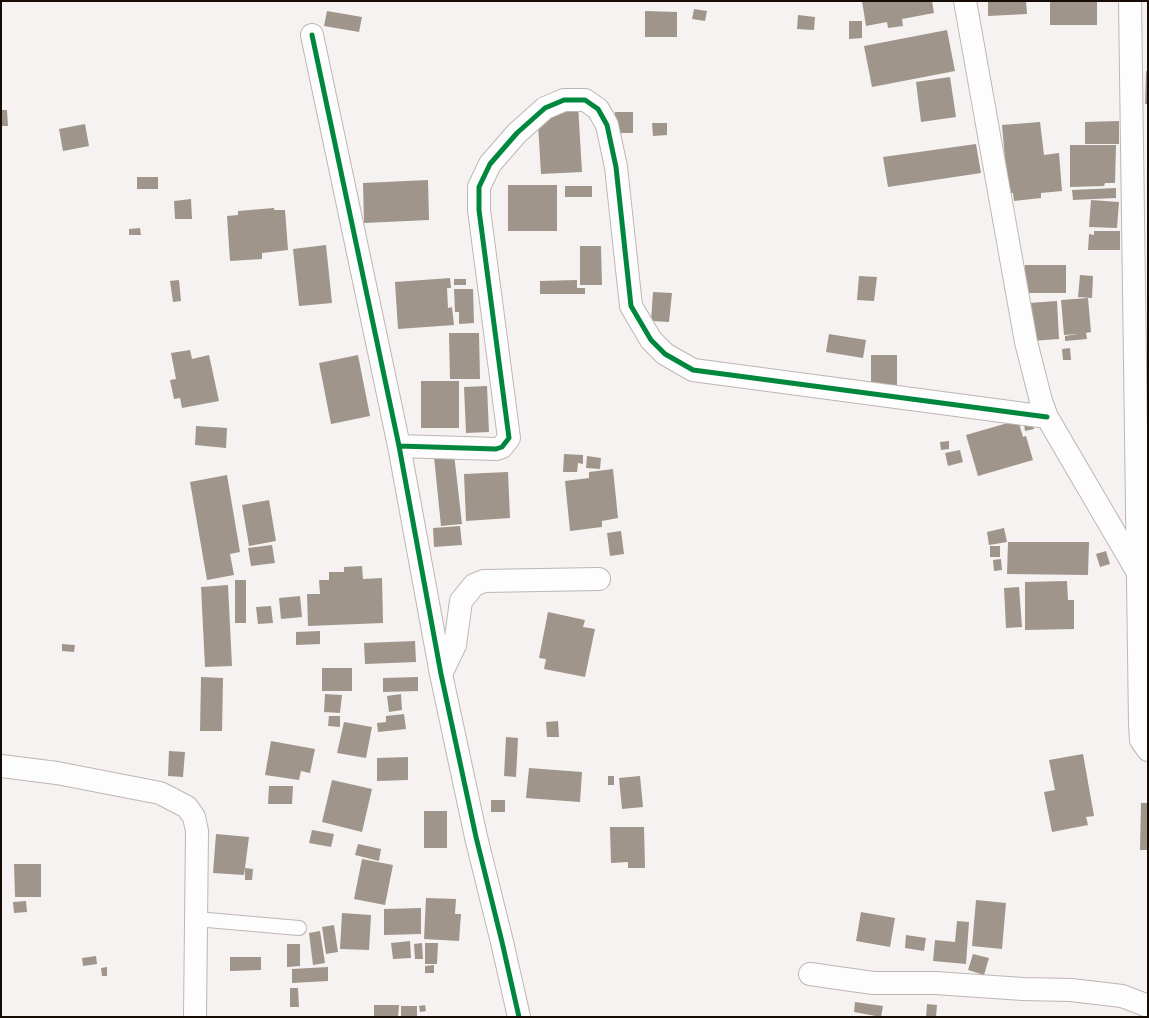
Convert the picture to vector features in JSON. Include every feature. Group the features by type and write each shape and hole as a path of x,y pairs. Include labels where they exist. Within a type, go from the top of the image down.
{"street":[{"path":"965,1 1026,342 1034,376 1047,417 1138,572"},
{"path":"1130,1 1140,723 1141,740 1148,750"},
{"path":"312,35 399,446 441,674 476,837 502,942 518,1017"},
{"path":"399,446 496,449 502,447 509,438 479,210 479,186 490,164 517,132 545,108 564,100 585,100 598,109 607,125 616,167 631,306 651,340 665,354 693,370 1047,417"},
{"path":"441,674 455,645 462,602 474,586 484,581 599,579"},
{"path":"1,766 57,773 160,793 187,807 194,817 197,831 195,1017"},
{"path":"810,974 873,982 935,983 1023,989 1071,990 1122,996 1148,1006"}],"lane":[{"path":"196,919 299,928"}],"building":[{"path":"862,1 932,1 934,13 902,19 903,26 888,28 887,22 866,26"},
{"path":"988,1 1026,1 1027,14 988,16"},
{"path":"1050,1 1097,1 1097,25 1050,25"},
{"path":"694,9 707,11 705,21 692,19"},
{"path":"327,11 362,17 359,32 324,26"},
{"path":"645,11 677,12 677,37 645,37"},
{"path":"798,15 815,17 814,30 797,29"},
{"path":"849,21 862,21 862,38 849,39"},
{"path":"947,30 955,71 872,87 864,46"},
{"path":"1146,71 1148,71 1148,104 1145,104"},
{"path":"950,77 956,117 921,122 916,82"},
{"path":"578,105 582,172 541,174 537,107"},
{"path":"1,110 7,110 8,126 1,126"},
{"path":"615,112 633,112 633,133 615,133"},
{"path":"1119,121 1119,144 1085,144 1085,122"},
{"path":"1040,122 1044,155 1059,153 1062,191 1041,193 1041,198 1014,201 1013,193 1008,193 1002,125"},
{"path":"652,123 667,123 667,135 653,136"},
{"path":"85,124 89,146 63,151 59,129"},
{"path":"976,144 981,173 888,187 883,157"},
{"path":"1070,145 1116,145 1115,183 1105,183 1104,186 1070,187"},
{"path":"137,177 158,177 158,189 137,189"},
{"path":"428,180 429,220 364,223 363,183"},
{"path":"508,185 557,185 557,231 508,231"},
{"path":"565,186 592,186 592,197 565,197"},
{"path":"1116,188 1116,198 1073,200 1072,190"},
{"path":"191,199 192,219 175,219 174,201"},
{"path":"1091,200 1119,202 1117,228 1089,227"},
{"path":"274,208 274,210 285,210 288,250 262,253 262,259 230,261 227,216 238,215 238,211"},
{"path":"140,228 141,235 129,235 129,229"},
{"path":"1094,231 1120,231 1120,250 1088,250 1089,234 1094,235"},
{"path":"326,245 332,303 299,306 293,249"},
{"path":"580,246 601,246 602,285 580,285"},
{"path":"1025,265 1066,265 1066,293 1025,293"},
{"path":"1080,275 1093,276 1092,298 1078,297"},
{"path":"859,276 877,277 874,301 857,300"},
{"path":"450,278 451,288 447,288 448,308 452,307 454,325 398,329 395,282"},
{"path":"454,279 466,279 466,285 454,285"},
{"path":"179,280 181,301 173,302 170,281"},
{"path":"577,280 577,288 585,288 585,294 540,294 540,281"},
{"path":"454,289 473,289 474,323 459,324 459,312 455,312"},
{"path":"653,292 672,293 669,322 651,321"},
{"path":"1088,298 1091,332 1086,333 1087,339 1065,341 1065,336 1078,334 1064,335 1061,300"},
{"path":"1057,301 1059,339 1032,341 1029,303"},
{"path":"449,333 479,333 480,379 450,379"},
{"path":"829,334 866,340 863,358 826,352"},
{"path":"1070,348 1071,360 1063,360 1062,349"},
{"path":"190,350 192,359 209,355 219,401 182,408 180,398 174,399 170,380 176,379 171,353"},
{"path":"358,355 370,416 331,424 319,363"},
{"path":"871,355 897,355 897,387 871,387"},
{"path":"421,381 459,381 459,428 421,428"},
{"path":"487,386 489,432 466,433 464,387"},
{"path":"1018,420 1023,437 1026,436 1033,460 978,476 966,435"},
{"path":"1033,423 1034,429 1025,431 1024,424"},
{"path":"196,426 227,428 226,448 195,445"},
{"path":"949,441 949,449 941,450 940,442"},
{"path":"960,450 963,462 948,466 945,453"},
{"path":"454,454 462,524 441,526 434,457"},
{"path":"564,454 583,455 583,464 578,463 577,472 563,472"},
{"path":"587,456 601,458 600,469 586,468"},
{"path":"613,469 618,518 602,521 602,527 570,531 565,481 589,478 589,472"},
{"path":"508,472 510,518 466,521 464,474"},
{"path":"227,475 240,552 230,554 234,575 207,580 190,482"},
{"path":"269,500 276,541 249,546 242,505"},
{"path":"460,526 462,545 434,547 433,528"},
{"path":"1004,528 1007,542 989,545 987,532"},
{"path":"621,531 624,554 610,556 607,533"},
{"path":"1008,542 1089,542 1088,575 1007,574"},
{"path":"272,545 275,563 251,566 248,548"},
{"path":"990,546 1000,546 1000,557 990,557"},
{"path":"1106,551 1110,564 1100,567 1096,554"},
{"path":"1001,559 1002,570 994,571 993,560"},
{"path":"362,566 363,579 382,578 383,623 308,626 307,594 320,594 319,580 329,580 329,572 344,572 344,567"},
{"path":"235,580 246,580 246,623 235,623"},
{"path":"1067,581 1068,600 1074,600 1074,629 1025,630 1025,582"},
{"path":"228,585 232,666 205,667 201,587"},
{"path":"1019,587 1022,627 1006,628 1004,588"},
{"path":"300,596 302,617 281,619 279,598"},
{"path":"271,606 273,623 258,624 256,607"},
{"path":"548,612 585,620 583,627 595,629 585,677 544,669 546,659 539,658"},
{"path":"320,631 320,644 296,645 296,632"},
{"path":"415,641 416,662 365,664 364,643"},
{"path":"62,644 75,645 74,652 62,651"},
{"path":"322,668 352,668 352,691 322,691"},
{"path":"201,677 223,678 222,731 200,731"},
{"path":"418,677 418,691 383,692 383,678"},
{"path":"325,694 342,695 340,713 324,712"},
{"path":"401,694 402,710 389,712 387,696"},
{"path":"404,714 406,729 378,732 377,723 386,722 386,716"},
{"path":"329,716 340,716 340,727 328,726"},
{"path":"558,721 559,737 547,737 546,722"},
{"path":"344,722 372,727 366,758 337,753"},
{"path":"506,737 518,738 516,777 504,776"},
{"path":"271,741 315,749 310,773 301,771 299,780 265,775"},
{"path":"169,751 185,752 183,777 168,776"},
{"path":"1083,754 1094,816 1086,817 1088,825 1052,832 1044,792 1055,790 1049,760"},
{"path":"408,757 408,780 377,781 377,758"},
{"path":"529,768 582,772 580,802 526,798"},
{"path":"608,776 614,776 614,785 608,785"},
{"path":"640,776 643,807 622,809 619,778"},
{"path":"332,780 372,789 362,832 322,822"},
{"path":"269,786 293,786 292,804 268,804"},
{"path":"491,800 505,800 505,812 491,812"},
{"path":"1141,803 1148,803 1148,850 1140,850"},
{"path":"424,811 447,811 447,848 424,848"},
{"path":"610,827 644,827 645,868 628,868 628,862 611,863"},
{"path":"312,830 334,834 331,847 309,843"},
{"path":"216,834 249,837 244,875 213,873"},
{"path":"358,844 381,849 379,861 355,855"},
{"path":"362,859 393,865 385,905 354,899"},
{"path":"14,864 41,864 41,897 15,897"},
{"path":"245,868 253,869 252,880 245,880"},
{"path":"426,898 456,899 455,914 461,914 459,941 424,939"},
{"path":"976,900 1006,903 1002,949 972,946"},
{"path":"26,901 27,912 14,913 13,902"},
{"path":"421,908 421,934 384,935 384,909"},
{"path":"861,912 895,918 890,947 856,941"},
{"path":"342,913 371,915 369,950 340,949"},
{"path":"957,921 969,922 966,964 933,961 935,940 955,942"},
{"path":"334,925 338,952 326,954 322,927"},
{"path":"320,931 325,963 313,965 309,933"},
{"path":"906,935 926,938 924,951 905,948"},
{"path":"410,941 411,958 393,959 391,943"},
{"path":"422,943 423,959 415,959 414,944"},
{"path":"425,943 438,943 437,964 425,964"},
{"path":"287,944 300,944 300,966 287,967"},
{"path":"973,954 989,958 984,975 968,970"},
{"path":"96,956 97,964 83,966 82,958"},
{"path":"230,957 261,957 261,970 230,971"},
{"path":"434,965 434,973 425,973 425,966"},
{"path":"107,967 107,976 102,976 101,968"},
{"path":"328,967 328,981 292,983 292,969"},
{"path":"290,988 298,988 299,1007 290,1007"},
{"path":"855,1002 883,1006 881,1017 854,1012"},
{"path":"927,1004 937,1005 936,1017 926,1017"},
{"path":"374,1005 399,1005 398,1017 374,1017"},
{"path":"425,1005 426,1011 420,1012 419,1006"},
{"path":"401,1006 417,1006 417,1017 401,1017"}],"cycle path":[{"path":"312,35 399,446 441,674 476,837 519,1017"},
{"path":"399,446 496,449 502,447 509,438 479,210 479,187 490,164 517,133 545,108 564,100 585,100 598,109 607,125 616,167 631,306 651,340 665,354 693,370 1047,417"}]}
